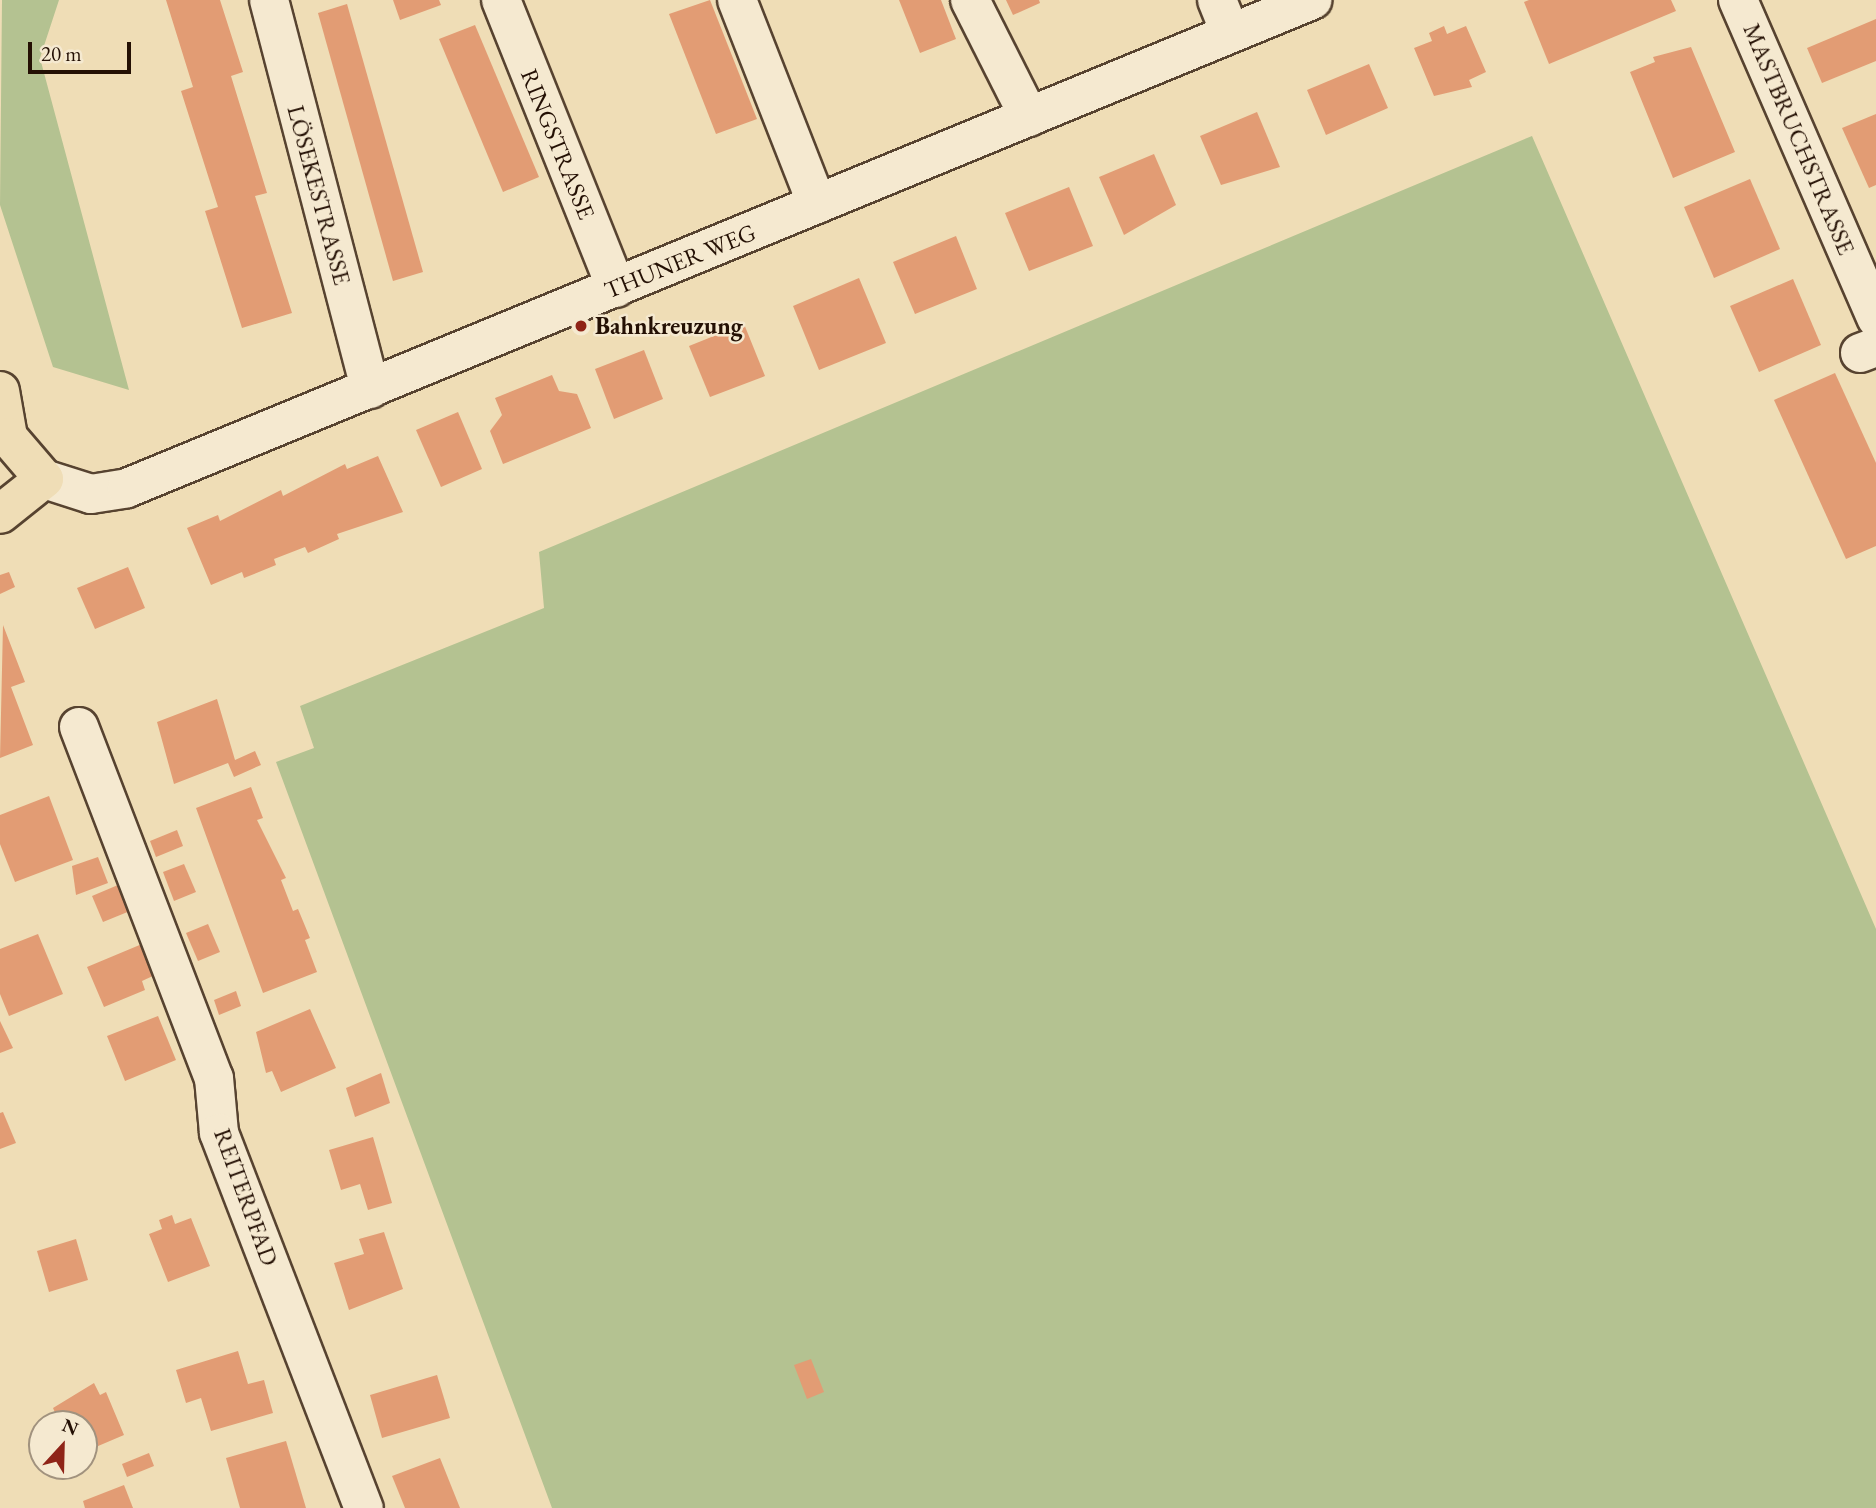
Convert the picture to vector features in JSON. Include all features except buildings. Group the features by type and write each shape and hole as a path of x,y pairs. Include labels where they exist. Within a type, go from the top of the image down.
{"main road":[{"path":"0,391 4,441 44,479 0,514"}],"street":[{"name":"LÖSEKESTRASSE","path":"269,0 370,389"},
{"name":"RINGSTRASSE","path":"501,0 616,288"},
{"path":"737,0 817,204"},
{"path":"970,0 1029,117"},
{"name":"THUNER WEG","path":"44,479 91,494 127,488 1029,117 1224,17 1312,0"},
{"name":"MASTBRUCHSTRASSE","path":"1738,0 1876,318"},
{"name":"REITERPFAD","path":"79,727 214,1078 219,1133 364,1508"}],"green space":[{"path":"2,0 59,0 40,58 129,390 53,367 0,205"},
{"path":"1532,136 1876,929 1876,1508 552,1508 276,762 314,748 300,706 544,608 539,552"}],"place":[{"name":"Bahnkreuzung","path":"581,326"}]}
